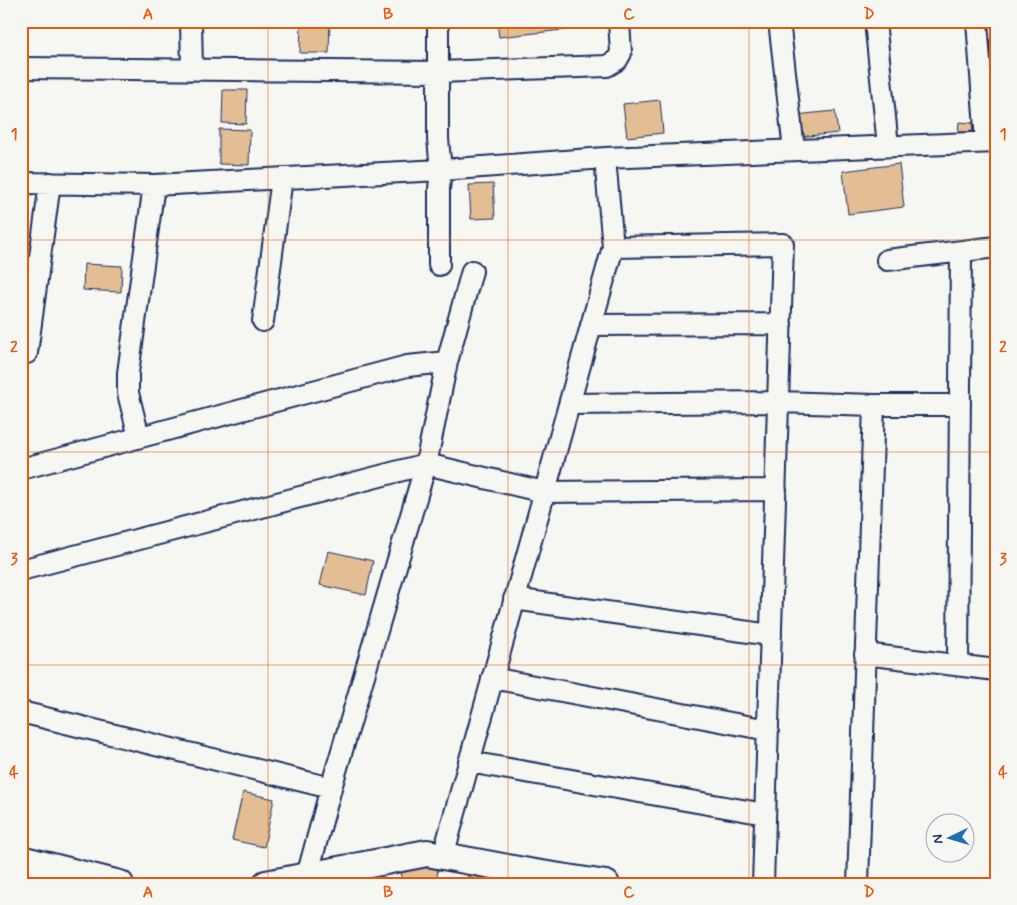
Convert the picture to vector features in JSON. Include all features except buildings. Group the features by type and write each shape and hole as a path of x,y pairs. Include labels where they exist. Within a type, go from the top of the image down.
{"street":[{"path":"191,21 192,70"},
{"path":"438,21 438,139 441,170 439,190 439,265"},
{"path":"21,68 438,72 607,66 617,60 621,53 619,21"},
{"path":"779,21 794,150"},
{"path":"875,21 888,146"},
{"path":"21,183 154,185 441,170 606,158 991,142 977,21"},
{"path":"443,856 613,247 606,158"},
{"path":"263,321 282,178"},
{"path":"27,353 50,183"},
{"path":"139,438 128,393 128,373 154,185"},
{"path":"613,247 783,244 763,884"},
{"path":"887,260 996,247"},
{"path":"958,665 962,251"},
{"path":"307,876 426,464 447,362 472,271"},
{"path":"591,325 781,324"},
{"path":"21,469 407,366 447,362"},
{"path":"569,404 778,402 960,405"},
{"path":"858,884 874,405"},
{"path":"21,570 426,464 544,492 776,490"},
{"path":"514,599 771,635"},
{"path":"866,654 996,670"},
{"path":"492,678 768,730"},
{"path":"21,712 331,788"},
{"path":"469,762 765,814"},
{"path":"266,884 427,853 606,884"},
{"path":"21,859 120,884"}]}
